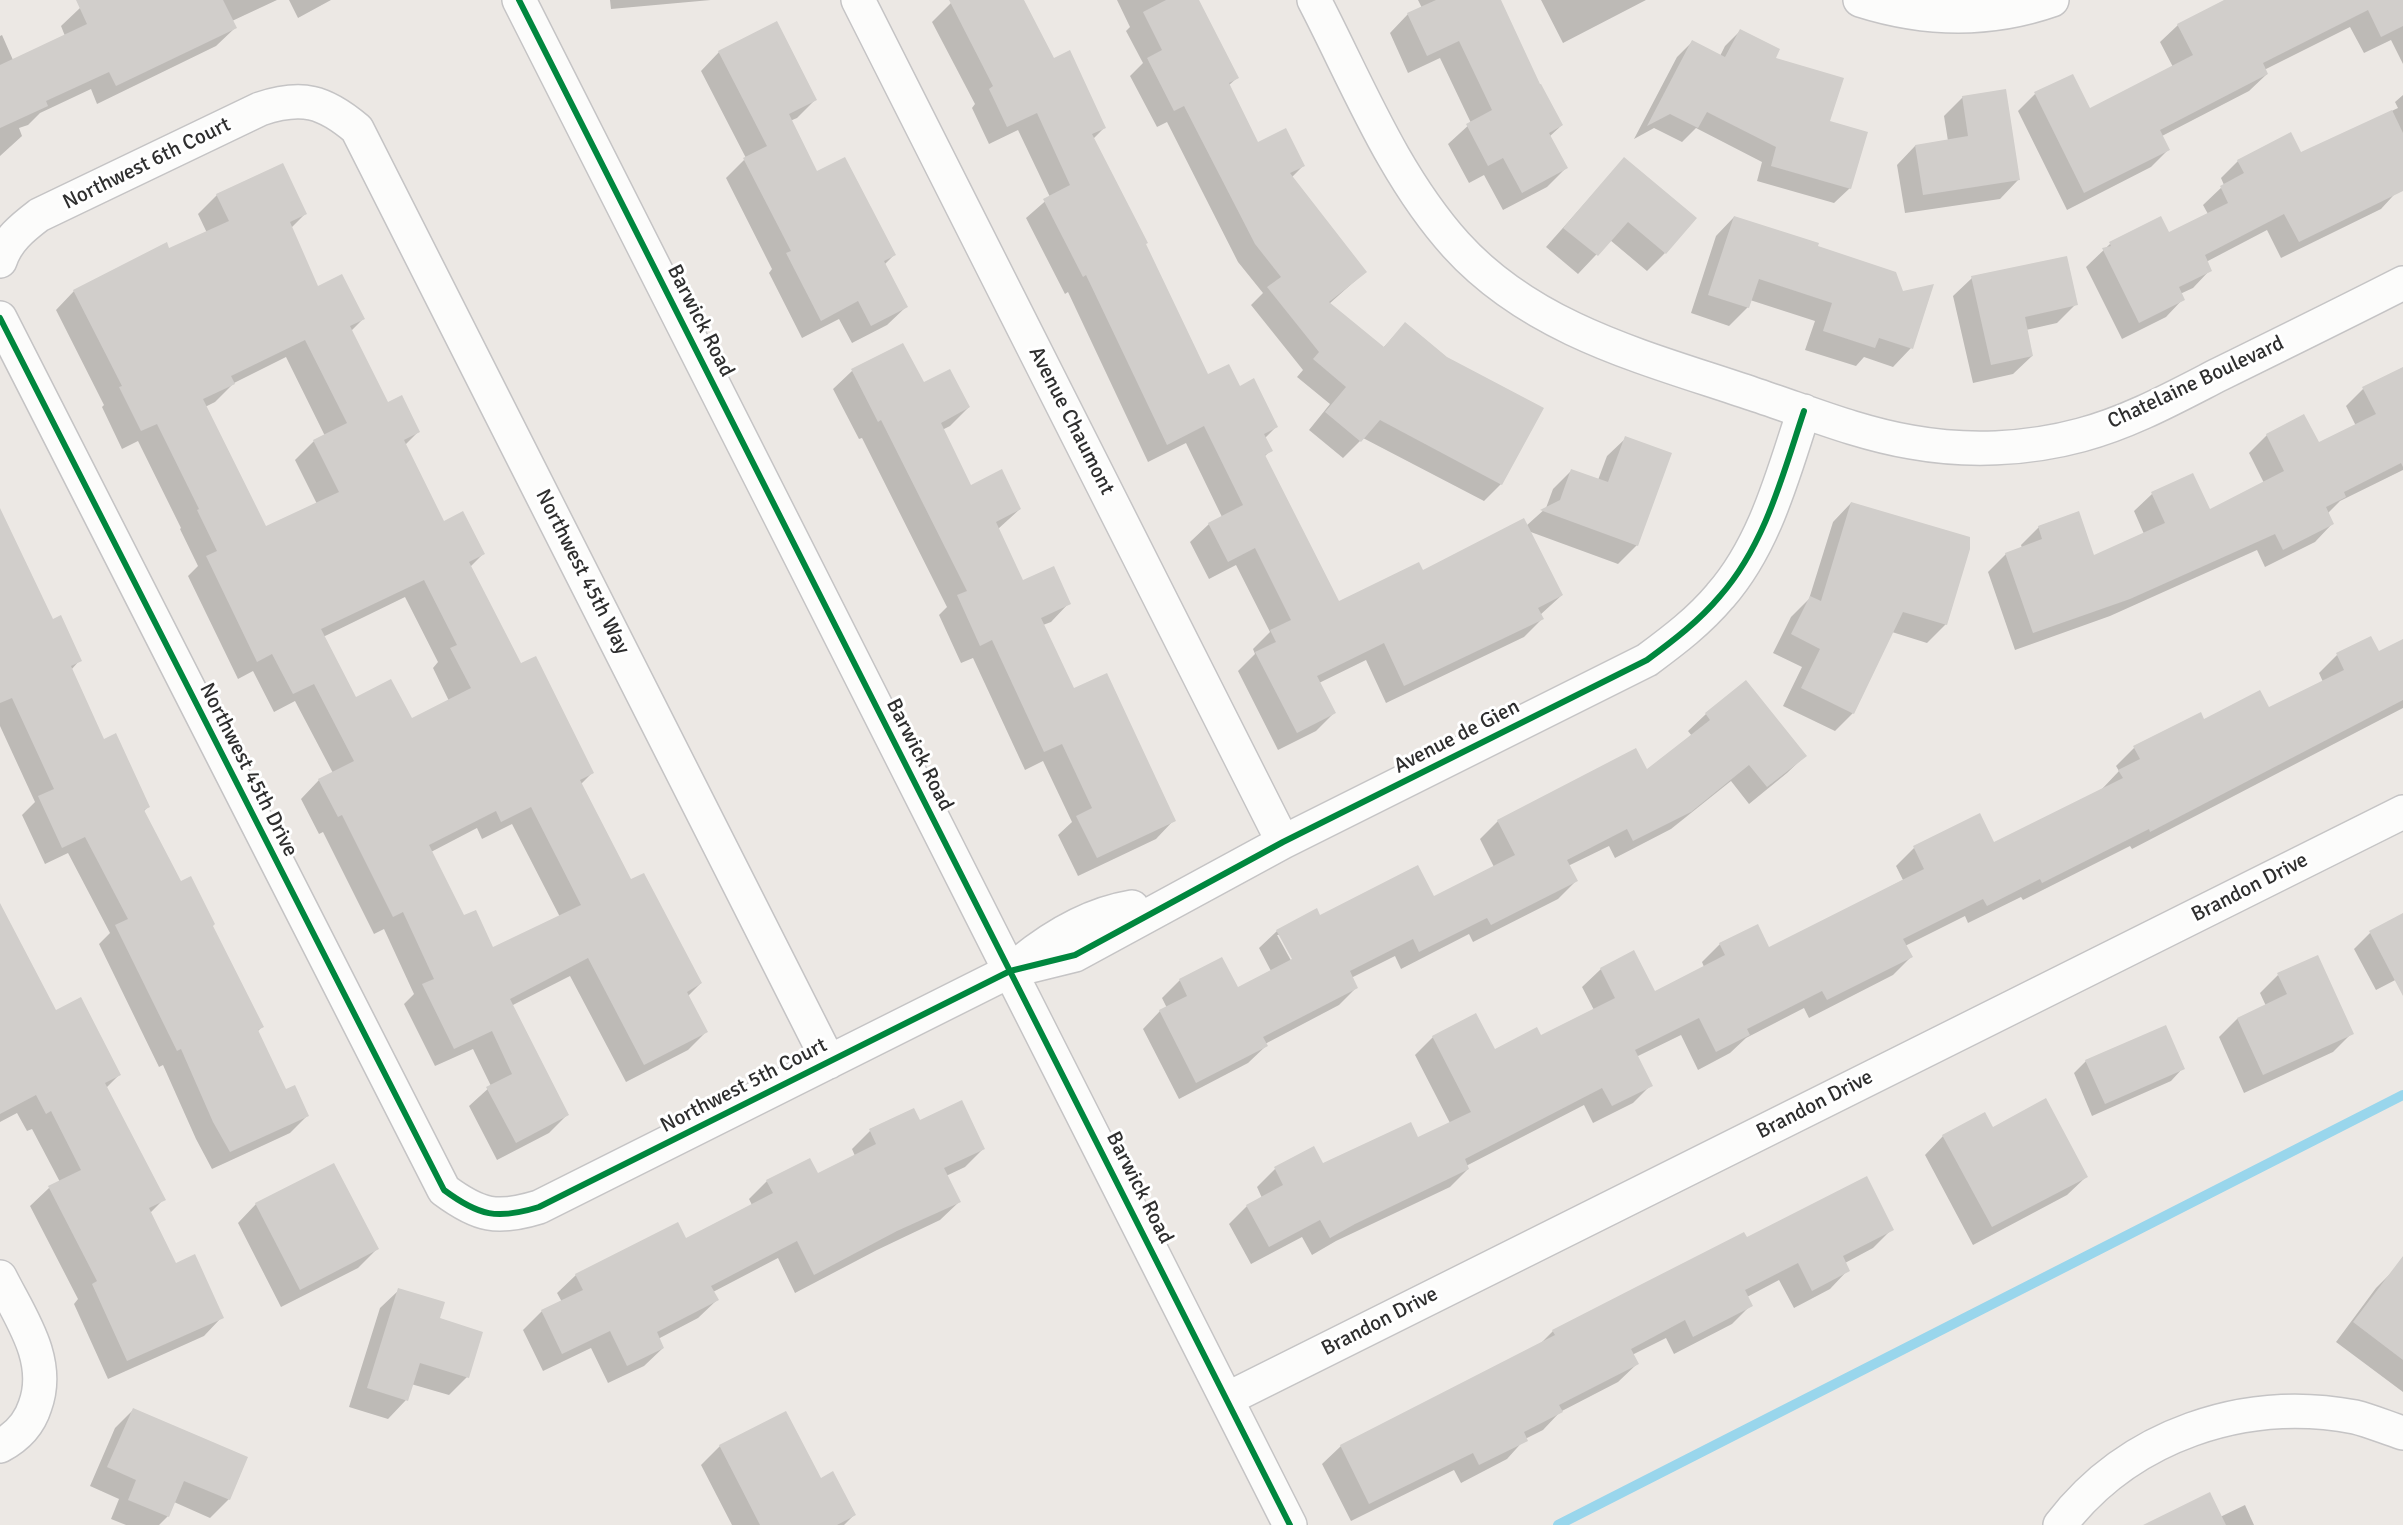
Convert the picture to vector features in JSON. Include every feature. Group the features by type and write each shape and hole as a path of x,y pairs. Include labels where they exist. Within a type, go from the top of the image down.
{"street":[{"name":"Barwick Road","path":"519,0 1290,1525"},
{"name":"Avenue Chaumont","path":"858,0 1283,842"},
{"name":"Chatelaine Boulevard","path":"1314,0 1392,153 1421,202 1458,246 1500,285 1548,317 1599,342 1855,428 1910,442 1967,448 2025,446 2081,435 2135,416 2403,283"},
{"path":"1860,0 1909,13 1964,17 1989,15 2052,0"},
{"name":"Northwest 6th Court","path":"0,261 3,252 18,230 39,215 260,109 284,101 313,103"},
{"name":"Northwest 45th Way","path":"313,103 338,112 357,129 830,1062"},
{"name":"Northwest 45th Drive","path":"0,318 444,1190 464,1206 489,1214"},
{"name":"Avenue de Gien","path":"1010,971 1052,937 1111,910 1172,901 1283,842 1647,660 1687,630 1721,595 1749,554 1770,509 1804,411"},
{"name":"Brandon Drive","path":"1227,1399 2403,812"},
{"name":"Northwest 5th Court","path":"489,1214 514,1215 539,1207 1010,971"},
{"path":"0,1277 32,1341 41,1367 40,1393 31,1418 15,1438 0,1446"},
{"path":"2060,1525 2074,1506 2111,1473 2152,1446 2197,1426 2233,1416 2307,1411 2356,1418 2403,1433"}],"building":[{"path":"76,0 223,0 237,28 116,86 109,72 46,101 48,106 0,128 0,65 87,24"},
{"path":"949,0 1024,0 1054,58 1070,50 1106,128 1092,134 1148,243 1146,244 1208,374 1229,364 1240,386 1254,378 1278,427 1264,434 1273,451 1265,455 1339,601 1419,562 1423,570 1524,518 1563,595 1538,608 1544,619 1404,686 1384,643 1317,676 1336,713 1297,733 1255,652 1276,642 1270,630 1291,620 1255,548 1228,562 1208,523 1243,505 1204,426 1167,445 1086,275 1083,277 1043,199 1070,185 1037,113 1007,127 989,89 993,86"},
{"path":"1166,0 1199,0 1239,78 1229,83 1258,142 1286,128 1305,166 1290,173 1367,272 1329,302 1384,347 1405,322 1447,357 1544,408 1502,485 1380,420 1361,442 1325,412 1346,387 1313,359 1319,352 1267,287 1281,277 1255,244 1184,106 1174,111 1147,58 1162,50 1143,12"},
{"path":"1436,0 1501,0 1540,84 1563,125 1549,133 1568,168 1522,193 1503,158 1488,166 1466,124 1492,110 1459,41 1427,56 1407,13"},
{"path":"2224,0 2403,0 2403,26 2381,37 2368,10 2263,63 2268,74 2160,130 2170,150 2084,193 2034,92 2073,74 2090,108 2193,55 2177,24"},
{"path":"777,21 817,100 789,114 817,171 845,157 896,255 884,261 908,307 871,326 858,301 821,321 786,253 791,251 743,158 767,146 718,51"},
{"path":"1740,29 1780,49 1776,58 1844,78 1830,121 1868,132 1851,189 1771,166 1776,147 1707,112 1698,128 1670,114 1647,126 1692,40 1725,57"},
{"path":"2006,89 2020,180 1923,195 1915,145 1968,136 1962,96"},
{"path":"2392,110 2403,133 2403,191 2299,242 2284,214 2205,255 2212,271 2179,287 2185,300 2139,323 2102,248 2111,246 2109,242 2161,216 2169,232 2228,203 2220,186 2244,173 2237,160 2291,132 2301,152"},
{"path":"1624,157 1697,218 1666,254 1628,222 1598,256 1563,228"},
{"path":"283,163 307,214 290,222 318,286 342,274 365,319 350,326 388,402 402,395 420,432 404,440 444,521 463,511 485,554 469,562 521,663 536,656 594,773 580,780 631,879 644,873 702,983 687,992 708,1032 644,1065 588,958 510,999 569,1115 516,1143 486,1087 512,1074 492,1031 454,1049 422,984 434,979 403,912 393,917 342,815 338,817 318,779 354,761 314,684 293,694 272,654 257,662 206,556 217,551 157,424 141,431 119,387 122,386 73,290 167,242 169,248 229,221 216,194","holes":["305,340 347,423 313,440 339,492 266,526 203,399 235,384 231,376","424,580 457,645 450,648 471,688 412,718 391,679 356,697 321,629","531,807 581,905 493,947 476,910 464,915 429,845 496,811 501,822"]},
{"path":"1734,216 1819,243 1818,246 1896,272 1903,291 1934,284 1913,349 1879,338 1875,348 1823,331 1832,303 1759,279 1749,308 1708,295"},
{"path":"2067,256 2078,305 2025,317 2033,356 1991,365 1971,276"},
{"path":"903,343 924,382 950,369 970,407 941,423 971,485 1002,469 1021,509 996,522 1023,580 1054,566 1071,604 1041,618 1074,688 1107,673 1176,821 1097,858 1076,816 1092,808 1062,744 1044,752 992,640 980,646 957,595 967,591 881,420 878,422 851,369"},
{"path":"2403,367 2403,467 2401,463 2344,492 2346,497 2326,507 2334,524 2283,550 2275,534 2130,599 2033,633 2005,553 2042,539 2038,526 2079,511 2094,555 2165,523 2151,492 2193,473 2210,509 2284,471 2266,434 2304,414 2319,442 2376,414 2362,387"},
{"path":"1625,436 1672,453 1638,546 1540,510 1560,500 1571,469 1608,482"},
{"path":"1851,502 1970,537 1970,549 1947,625 1903,612 1854,714 1801,688 1820,649 1791,634 1810,596 1821,601"},
{"path":"0,508 53,619 61,615 82,661 71,666 104,739 116,733 150,807 144,810 181,881 191,876 215,924 213,926 264,1027 258,1030 286,1089 295,1085 309,1116 230,1152 213,1122 181,1049 177,1051 115,925 128,919 85,837 62,848 38,796 54,789 12,698 0,703"},
{"path":"2371,636 2379,651 2403,639 2403,700 2150,832 2149,829 2042,883 2040,879 1987,906 1983,899 1903,939 1913,957 1827,1000 1822,991 1747,1029 1750,1035 1716,1052 1699,1018 1635,1050 1653,1086 1612,1106 1602,1088 1465,1159 1469,1169 1330,1238 1320,1220 1269,1247 1246,1205 1283,1185 1274,1167 1314,1146 1323,1163 1411,1122 1418,1137 1471,1112 1432,1036 1476,1013 1495,1049 1537,1027 1541,1035 1615,998 1600,968 1634,950 1655,991 1725,955 1719,943 1758,924 1769,947 1924,869 1913,846 1980,813 1994,842 2123,778 2118,770 2140,759 2133,746 2201,712 2204,719 2260,690 2269,707 2344,670 2336,653"},
{"path":"1746,680 1807,756 1767,787 1749,765 1691,812 1633,841 1627,829 1567,860 1578,881 1491,925 1487,918 1419,952 1413,939 1350,971 1358,988 1263,1037 1268,1046 1196,1083 1159,1010 1187,996 1179,979 1222,957 1238,987 1292,959 1276,930 1317,908 1320,915 1418,865 1434,896 1515,855 1497,820 1636,748 1647,769 1710,720 1705,713"},
{"path":"0,903 56,1010 81,997 121,1075 105,1083 166,1200 149,1208 176,1263 195,1254 224,1318 127,1361 92,1284 97,1281 48,1186 81,1170 51,1111 46,1114 36,1095 0,1114"},
{"path":"2403,913 2403,996 2369,931"},
{"path":"2318,955 2354,1034 2263,1075 2237,1018 2287,994 2277,973"},
{"path":"2166,1025 2185,1069 2105,1104 2085,1060"},
{"path":"2046,1098 2088,1177 1992,1227 1942,1135 1985,1112 1993,1127"},
{"path":"962,1100 985,1149 944,1168 961,1202 897,1231 814,1275 797,1241 711,1286 719,1300 657,1332 664,1348 627,1366 610,1331 562,1354 541,1310 583,1290 575,1274 678,1222 686,1238 773,1193 766,1180 810,1158 818,1173 876,1144 869,1129 914,1108 920,1120"},
{"path":"334,1163 379,1249 300,1290 255,1203"},
{"path":"1867,1176 1894,1230 1843,1256 1850,1271 1812,1291 1798,1263 1745,1290 1753,1306 1693,1337 1685,1320 1631,1349 1639,1364 1559,1405 1563,1412 1524,1432 1528,1441 1479,1465 1473,1453 1369,1504 1340,1445 1555,1335 1552,1330 1636,1287 1744,1232 1747,1237"},
{"path":"2403,1256 2403,1360 2353,1322"},
{"path":"398,1288 445,1302 440,1318 483,1332 469,1378 420,1363 408,1401 367,1388"},
{"path":"133,1408 248,1457 230,1500 184,1481 169,1517 128,1500 136,1480 107,1467"},
{"path":"786,1411 821,1478 833,1471 856,1515 837,1525 760,1525 719,1445"},
{"path":"2210,1492 2226,1525 2143,1525"}],"waterway":[{"path":"1558,1525 2403,1095"}],"cycle path":[{"path":"519,0 1290,1525"},
{"path":"0,318 444,1190 478,1210 500,1214 539,1207 1010,971 1075,955 1283,842 1647,660 1704,614 1736,576 1761,532 1771,508 1804,411"}]}
